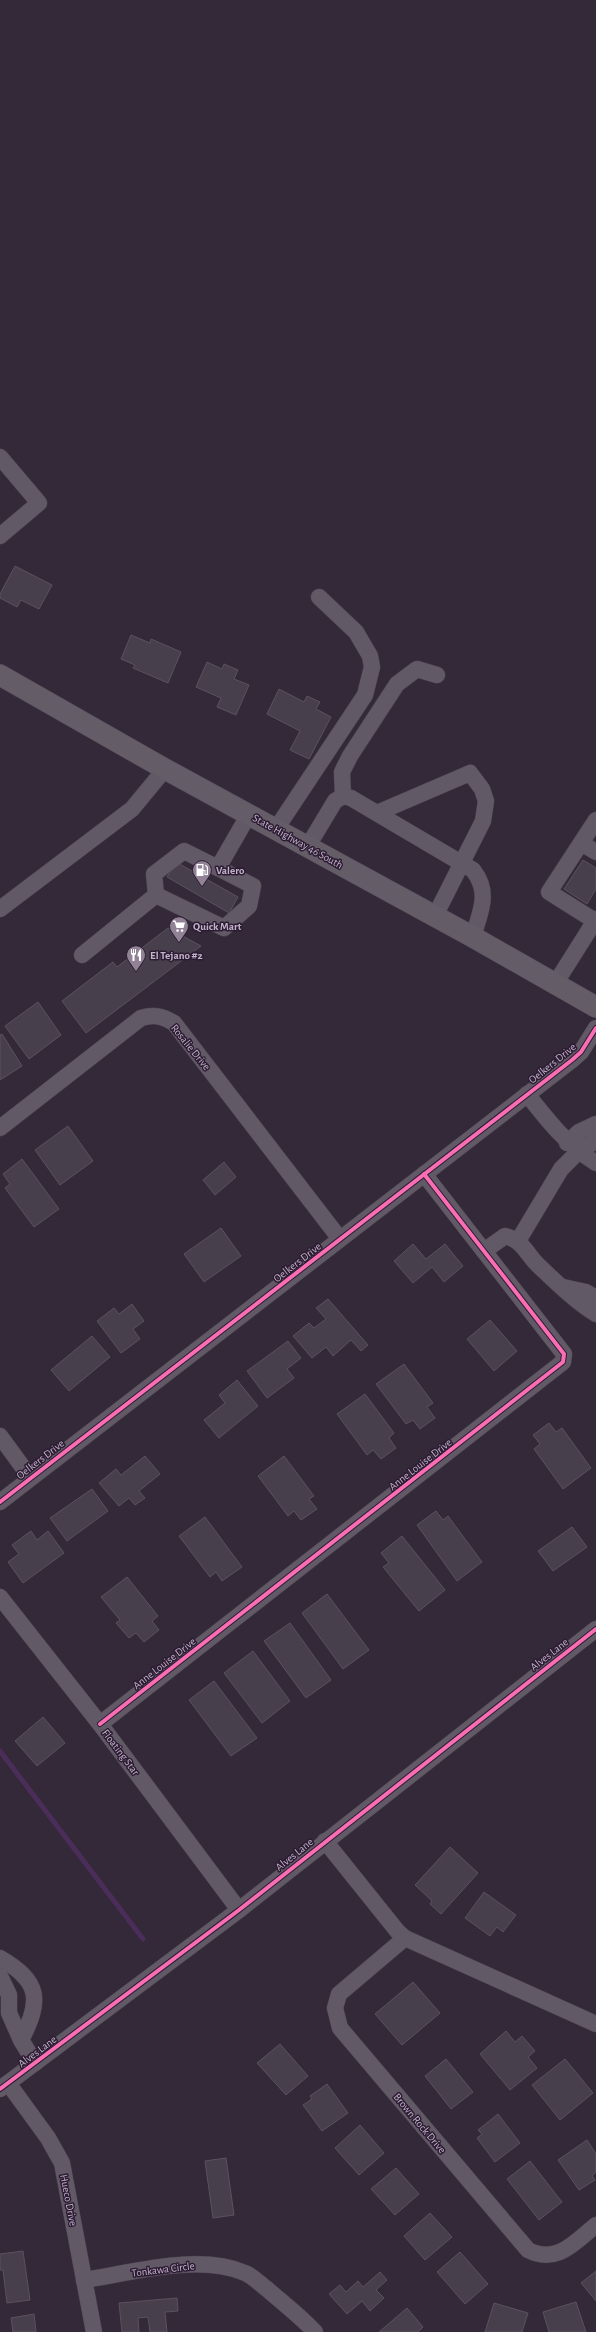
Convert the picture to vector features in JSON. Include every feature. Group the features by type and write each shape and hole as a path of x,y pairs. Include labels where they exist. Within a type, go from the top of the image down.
{"main road":[{"name":"State Highway 46 South","path":"2,681 474,937 596,1007"}],"street":[{"path":"0,457 39,503 0,536"},
{"path":"276,829 365,695 372,667 370,656 356,632 319,597"},
{"path":"343,796 342,772 350,756 397,684 417,669 437,675"},
{"path":"0,909 132,809 164,769"},
{"path":"377,813 470,773 482,789 486,801 483,821 460,862 435,916"},
{"path":"343,796 377,813 473,870 482,881 484,896 474,937"},
{"path":"308,846 335,801 343,796"},
{"path":"218,868 249,814"},
{"path":"555,984 596,920 549,892 596,820"},
{"path":"581,843 596,852"},
{"path":"184,851 253,886 249,906 224,928 156,895 154,874 184,851"},
{"path":"82,955 156,895"},
{"name":"Rosalie Drive","path":"0,1128 141,1018 151,1015 163,1017 174,1023 340,1239"},
{"name":"Oelkers Drive","path":"0,1502 30,1477 235,1322 581,1052 596,1028"},
{"path":"527,1094 554,1129 573,1147 596,1163"},
{"path":"518,1240 561,1169 579,1132 596,1124"},
{"path":"573,1147 596,1141"},
{"name":"Anne Louise Drive","path":"100,1724 563,1362 564,1354 424,1174"},
{"path":"484,1251 505,1236 518,1240 538,1265 563,1287 576,1302 596,1314"},
{"path":"563,1287 586,1292 596,1298"},
{"path":"0,1436 30,1477"},
{"name":"Floating Star","path":"0,1597 100,1724 239,1910"},
{"name":"Alves Lane","path":"4,2086 239,1910 596,1629"},
{"path":"325,1841 398,1932 405,1938 596,2024"},
{"name":"Brown Rock Drive","path":"405,1938 339,1994 335,2008 340,2028 528,2250 542,2255 556,2254 596,2225"},
{"path":"0,1958 14,1966 28,1978 35,1992 29,2025 21,2040"},
{"path":"0,1976 9,1995 9,2013 21,2040 35,2063"},
{"name":"Hueco Drive","path":"4,2086 48,2138 62,2163 94,2332"},
{"name":"Tonkawa Circle","path":"84,2280 186,2264 226,2268 246,2273 293,2309 315,2332"}],"building":[{"path":"15,566 52,585 39,609 21,600 17,607 0,598 0,594"},
{"path":"131,635 150,643 151,639 181,652 168,683 133,668 135,665 121,659"},
{"path":"207,662 222,669 224,664 238,670 234,679 249,685 236,715 217,707 221,698 196,687"},
{"path":"279,689 304,702 307,696 320,702 316,709 331,717 309,759 290,750 300,731 267,714"},
{"path":"583,860 596,868 596,889 587,904 564,889"},
{"name":"Valero","path":"176,862 238,897 229,913 167,877"},
{"path":"168,928 201,946 86,1033 62,1001 113,962 117,967"},
{"path":"38,1002 61,1035 29,1059 5,1026"},
{"path":"2,1034 22,1066 0,1080 0,1035"},
{"path":"68,1126 93,1161 60,1185 35,1150"},
{"path":"22,1159 59,1209 34,1227 5,1188 10,1184 3,1174"},
{"path":"224,1162 236,1177 215,1195 203,1180"},
{"path":"221,1228 241,1256 204,1282 184,1254"},
{"path":"413,1244 426,1259 445,1244 463,1266 444,1282 432,1267 413,1283 394,1261"},
{"path":"328,1299 368,1345 361,1351 351,1340 333,1356 326,1347 312,1358 293,1336 309,1323 314,1328 326,1319 316,1308"},
{"path":"132,1304 144,1321 133,1329 140,1339 121,1353 97,1321 114,1308 119,1314"},
{"path":"490,1320 517,1351 494,1371 467,1339"},
{"path":"92,1336 110,1357 69,1391 51,1370"},
{"path":"288,1341 301,1358 287,1369 294,1378 267,1398 247,1371"},
{"path":"404,1364 433,1403 427,1407 435,1418 420,1429 413,1420 406,1424 376,1384"},
{"path":"237,1380 258,1406 219,1438 204,1420 225,1403 219,1395"},
{"path":"365,1394 394,1433 389,1438 396,1448 381,1459 373,1450 367,1455 337,1414"},
{"path":"549,1423 556,1432 562,1428 591,1468 563,1489 534,1449 540,1444 533,1435"},
{"path":"145,1456 160,1474 139,1491 145,1498 135,1505 129,1498 119,1506 99,1483 116,1469 121,1475"},
{"path":"284,1456 314,1496 309,1499 317,1509 301,1520 294,1511 288,1516 258,1476"},
{"path":"92,1489 108,1511 67,1541 50,1518"},
{"path":"436,1511 443,1520 448,1516 482,1562 457,1581 417,1525"},
{"path":"205,1517 242,1567 222,1581 216,1572 210,1577 179,1536"},
{"path":"572,1527 587,1547 553,1571 538,1551"},
{"path":"31,1531 37,1540 48,1531 64,1553 23,1583 8,1562 19,1554 12,1545"},
{"path":"402,1536 445,1590 419,1611 383,1567 389,1563 381,1553"},
{"path":"127,1577 158,1616 152,1621 159,1630 144,1642 136,1633 129,1638 116,1623 120,1620 101,1597"},
{"path":"327,1594 369,1650 343,1669 302,1613"},
{"path":"290,1623 331,1680 306,1698 264,1641"},
{"path":"253,1651 290,1701 262,1723 224,1673"},
{"path":"214,1681 257,1738 231,1756 189,1700"},
{"path":"43,1717 65,1743 37,1766 15,1741"},
{"path":"450,1847 478,1873 441,1914 430,1904 432,1901 415,1885"},
{"path":"484,1892 516,1915 503,1932 497,1927 490,1936 465,1918"},
{"path":"413,1982 440,2013 402,2045 375,2014"},
{"path":"506,2031 515,2042 522,2036 535,2051 528,2057 537,2068 510,2090 480,2054"},
{"path":"280,2044 308,2076 286,2095 257,2063"},
{"path":"446,2059 473,2092 451,2109 425,2076"},
{"path":"565,2059 593,2093 560,2120 532,2085"},
{"path":"327,2084 348,2113 322,2131 303,2105 312,2099 310,2096"},
{"path":"498,2114 520,2143 495,2162 477,2138 482,2134 478,2130"},
{"path":"360,2125 384,2153 359,2175 335,2148"},
{"path":"587,2140 596,2154 596,2172 592,2176 595,2180 579,2190 558,2160"},
{"path":"226,2158 234,2215 213,2218 205,2161"},
{"path":"530,2161 562,2202 539,2220 507,2179"},
{"path":"396,2168 419,2194 395,2215 371,2189"},
{"path":"430,2213 452,2237 425,2260 404,2236"},
{"path":"23,2251 30,2300 7,2303 3,2270 0,2270 0,2254"},
{"path":"460,2252 488,2284 465,2304 437,2272"},
{"path":"596,2271 596,2301 581,2283"},
{"path":"380,2272 387,2280 376,2290 384,2298 370,2311 362,2301 347,2314 329,2294 340,2285 346,2292 358,2281 363,2287"},
{"path":"177,2298 178,2311 165,2312 167,2332 150,2332 148,2317 138,2318 139,2332 122,2332 119,2303"},
{"path":"576,2302 586,2332 549,2332 543,2312"},
{"path":"494,2303 528,2313 522,2332 485,2332"},
{"path":"407,2308 423,2327 418,2332 379,2332"},
{"path":"34,2314 36,2332 13,2332 11,2318"}],"waterway":[{"path":"0,1751 143,1939"}],"cycle path":[{"path":"0,1502 572,1060 581,1052 596,1028"},
{"path":"100,1724 563,1362 564,1354 424,1174"},
{"path":"0,2089 239,1910 596,1629"}],"place":[{"name":"Valero","path":"202,887"},
{"name":"Quick Mart","path":"179,943"},
{"name":"El Tejano #2","path":"136,972"}]}
